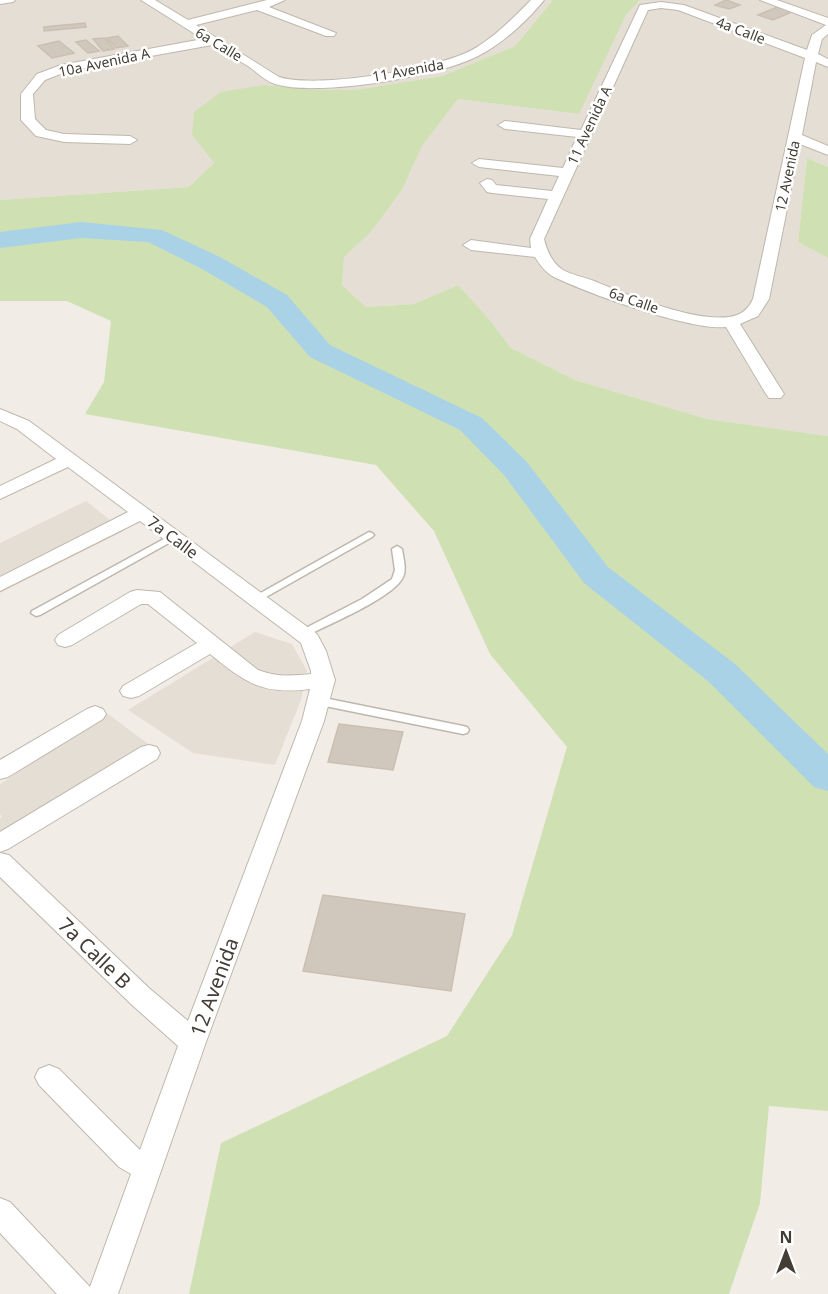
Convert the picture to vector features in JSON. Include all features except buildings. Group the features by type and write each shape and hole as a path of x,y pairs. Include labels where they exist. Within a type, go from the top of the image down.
{"street":[{"path":"0,1 9,0"},
{"name":"6a Calle","path":"147,0 280,82 295,85 330,84"},
{"path":"186,24 279,0"},
{"name":"11 Avenida","path":"330,84 442,66 468,57 486,45 538,0"},
{"path":"766,0 828,22"},
{"name":"4a Calle","path":"652,6 680,7 828,63"},
{"name":"11 Avenida A","path":"539,253 537,239 640,12 644,7 652,6"},
{"path":"258,7 330,33"},
{"name":"12 Avenida","path":"736,321 755,310 761,299 811,57 816,38 828,28"},
{"name":"10a Avenida A","path":"130,140 64,138 41,133 28,120 27,94 41,77 65,68 214,41"},
{"path":"505,125 585,134"},
{"path":"796,137 828,151"},
{"path":"479,163 567,173"},
{"path":"487,183 492,189 556,196"},
{"path":"471,245 539,253"},
{"name":"6a Calle","path":"539,253 558,273 691,320 736,321"},
{"path":"736,321 776,394"},
{"name":"7a Calle","path":"0,414 23,425 70,459 310,639 319,659 321,690"},
{"path":"0,493 70,459"},
{"path":"0,585 141,513"},
{"path":"65,640 137,597 153,597 250,675 264,682 321,690"},
{"path":"130,691 211,644"},
{"name":"12 Avenida","path":"104,1294 321,690"},
{"path":"0,771 95,714"},
{"path":"0,843 149,753"},
{"name":"7a Calle B","path":"0,862 140,996 193,1042"},
{"path":"49,1077 129,1158 148,1169"},
{"path":"0,1212 78,1294"}],"lane":[{"path":"255,598 369,535"},
{"path":"36,613 173,537"},
{"path":"302,633 371,598 396,581 400,572 397,549"},
{"path":"321,690 463,730"}],"shaded area":[{"path":"0,0 553,0 515,46 442,76 355,90 310,90 192,135 214,163 189,187 0,200"},
{"path":"640,0 828,0 828,167 807,158 798,242 828,258 828,436 707,419 575,380 511,348 489,319 458,285 414,304 366,307 342,285 344,257 371,232 402,190 422,146 458,99 578,114 626,15"},
{"path":"86,501 124,531 0,593 0,543"},
{"path":"255,632 292,644 307,671 301,700 275,765 193,753 128,710"},
{"path":"108,714 159,752 18,844 0,830 0,818 2,817 0,814 0,784"}],"green space":[{"path":"553,0 640,0 626,15 579,114 458,99 422,146 402,190 371,232 344,257 342,285 366,307 414,304 458,285 489,319 511,348 575,380 707,419 828,436 828,1111 769,1106 760,1203 729,1294 189,1294 221,1143 447,1036 512,935 567,747 490,654 434,531 376,465 85,414 104,382 111,321 67,301 0,301 0,200 189,187 214,163 192,135 194,112 221,92 264,85 310,90 355,90 442,76 515,46"},
{"path":"807,158 828,167 828,258 798,242"}],"waterway":[{"path":"0,240 81,230 153,235 211,263 277,301 320,351 471,424 515,468 596,575 722,673 828,777"}]}
